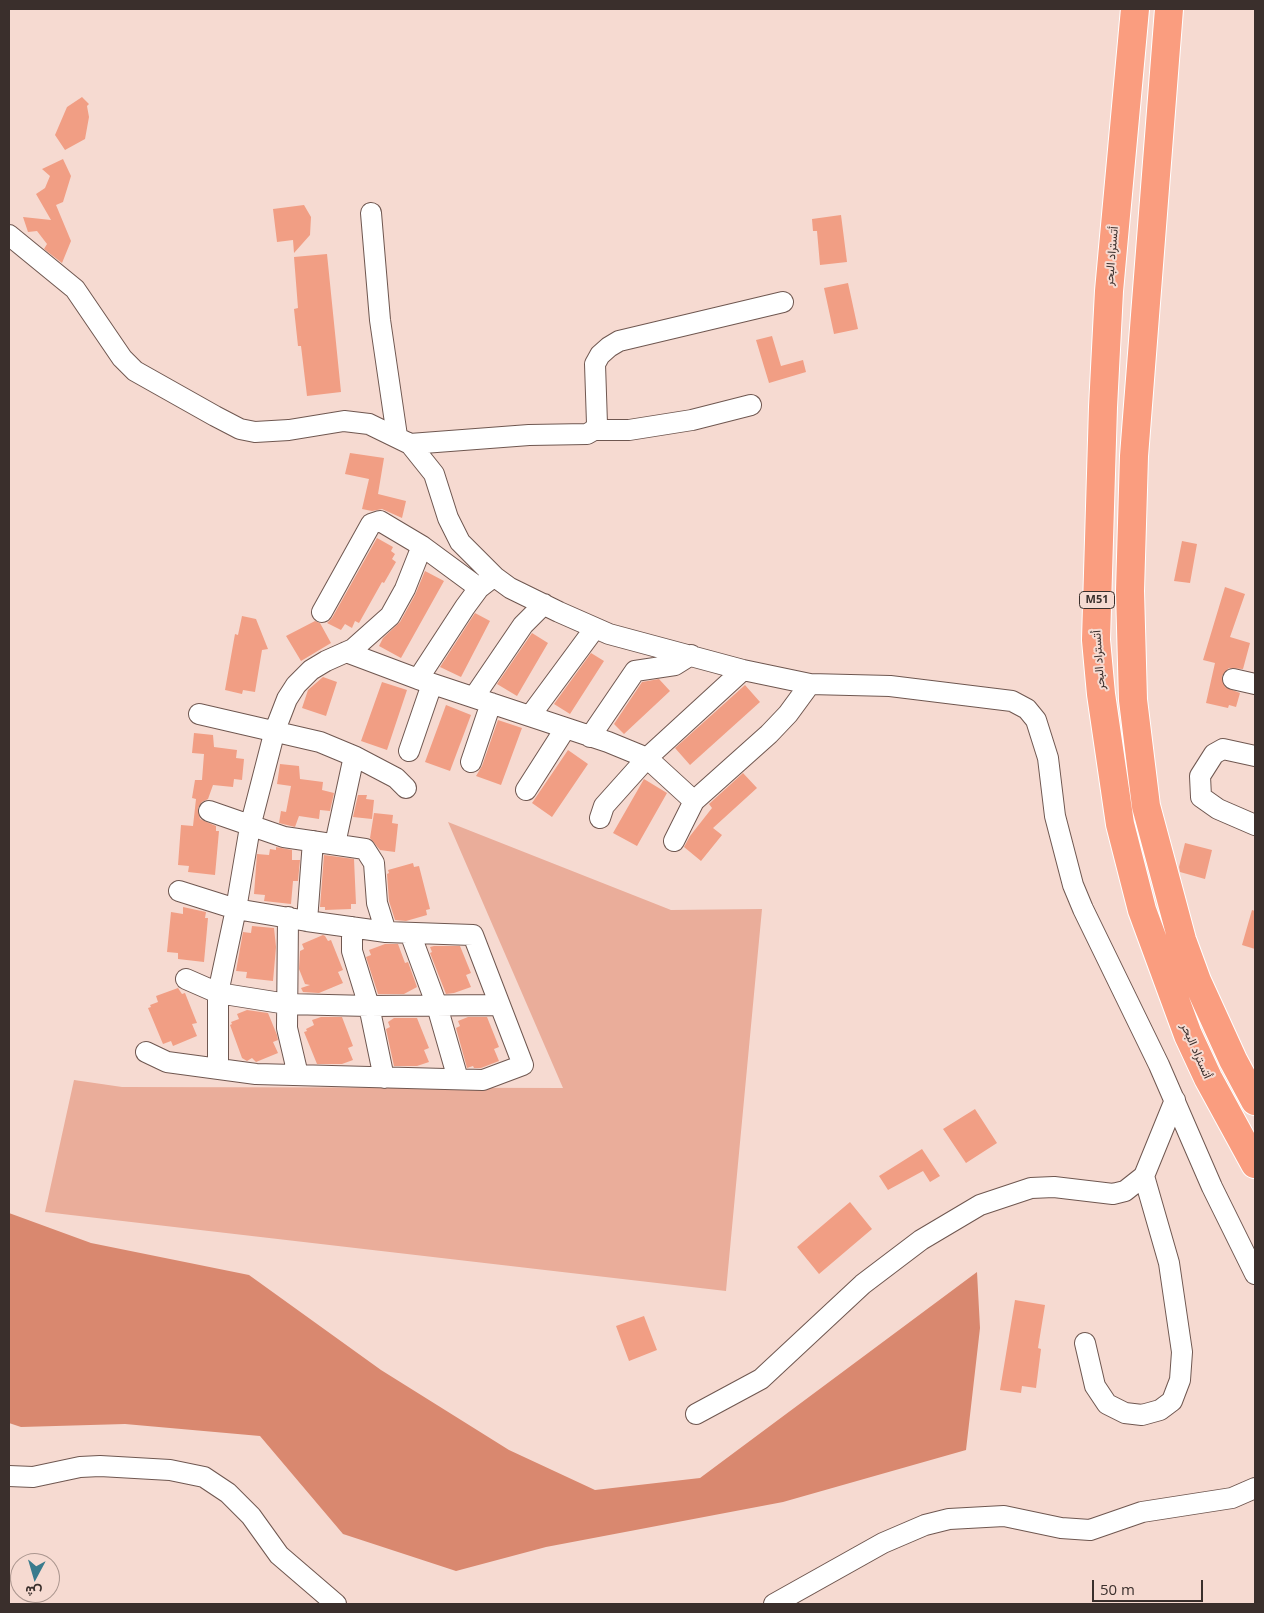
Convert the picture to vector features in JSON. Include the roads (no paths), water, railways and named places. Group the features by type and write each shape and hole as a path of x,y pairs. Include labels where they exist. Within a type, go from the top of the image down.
{"highway":[{"name":"أتستراد البحر","path":"1135,9 1109,291 1102,407 1096,621 1101,694 1120,824 1142,910 1188,1035 1208,1078 1255,1164"},
{"name":"M51","path":"1169,9 1134,456 1130,591 1133,700 1146,806 1182,940 1197,981 1233,1060 1255,1101"}],"street":[{"path":"371,213 380,320 403,440"},
{"path":"9,235 75,289 122,358 135,371 240,429 266,432 344,421 369,424 403,440 434,474 448,518 460,542 487,582"},
{"path":"594,430 597,404 594,378 595,364 600,355 609,347 619,341 783,302"},
{"path":"403,440 529,434 580,435 594,430 638,429 692,420 751,405"},
{"path":"322,612 371,524 380,521 487,582 510,588 609,634 743,670 810,684 890,686 1012,701 1027,709 1036,720 1048,758 1055,816 1073,885 1086,917 1175,1100 1212,1187 1255,1274"},
{"path":"218,1069 218,993 236,909 250,827 275,730 287,699 296,685 311,670 362,643 390,616 405,589 422,546"},
{"path":"410,751 425,681 487,582"},
{"path":"471,762 482,700 523,624 544,604"},
{"path":"530,716 595,628"},
{"path":"346,652 647,758 694,801"},
{"path":"590,737 635,671 675,665 691,656"},
{"path":"600,818 604,806 647,758 743,670"},
{"path":"1232,679 1255,684"},
{"path":"674,841 694,801 769,734 788,714 810,684"},
{"path":"200,714 320,742 354,756 396,778 406,788"},
{"path":"526,790 565,730"},
{"path":"1255,756 1223,749 1214,754 1200,776 1201,797 1218,809 1255,825"},
{"path":"335,844 354,756"},
{"path":"210,811 250,827 284,837 365,849 374,863 377,902 386,932"},
{"path":"298,1075 287,1028 287,1004 298,919 312,841"},
{"path":"146,1052 167,1062 256,1074 483,1080 523,1065 472,935 386,932 298,919 236,909 179,891"},
{"path":"352,927 352,951 369,1006 384,1078"},
{"path":"410,933 437,1006 458,1080"},
{"path":"186,979 218,993 287,1004 369,1006 499,1005"},
{"path":"696,1414 761,1379 863,1284 921,1240 980,1205 1031,1188 1054,1187 1113,1194 1125,1191 1144,1176 1175,1100"},
{"path":"1085,1344 1095,1386 1107,1404 1125,1413 1142,1415 1160,1410 1172,1401 1180,1380 1182,1352 1168,1255 1144,1176"},
{"path":"9,1476 33,1477 80,1467 100,1466 170,1470 204,1477 228,1493 251,1516 279,1555 336,1604"},
{"path":"774,1604 883,1542 925,1525 949,1519 1004,1516 1060,1528 1090,1530 1142,1512 1232,1498 1255,1488"}]}
